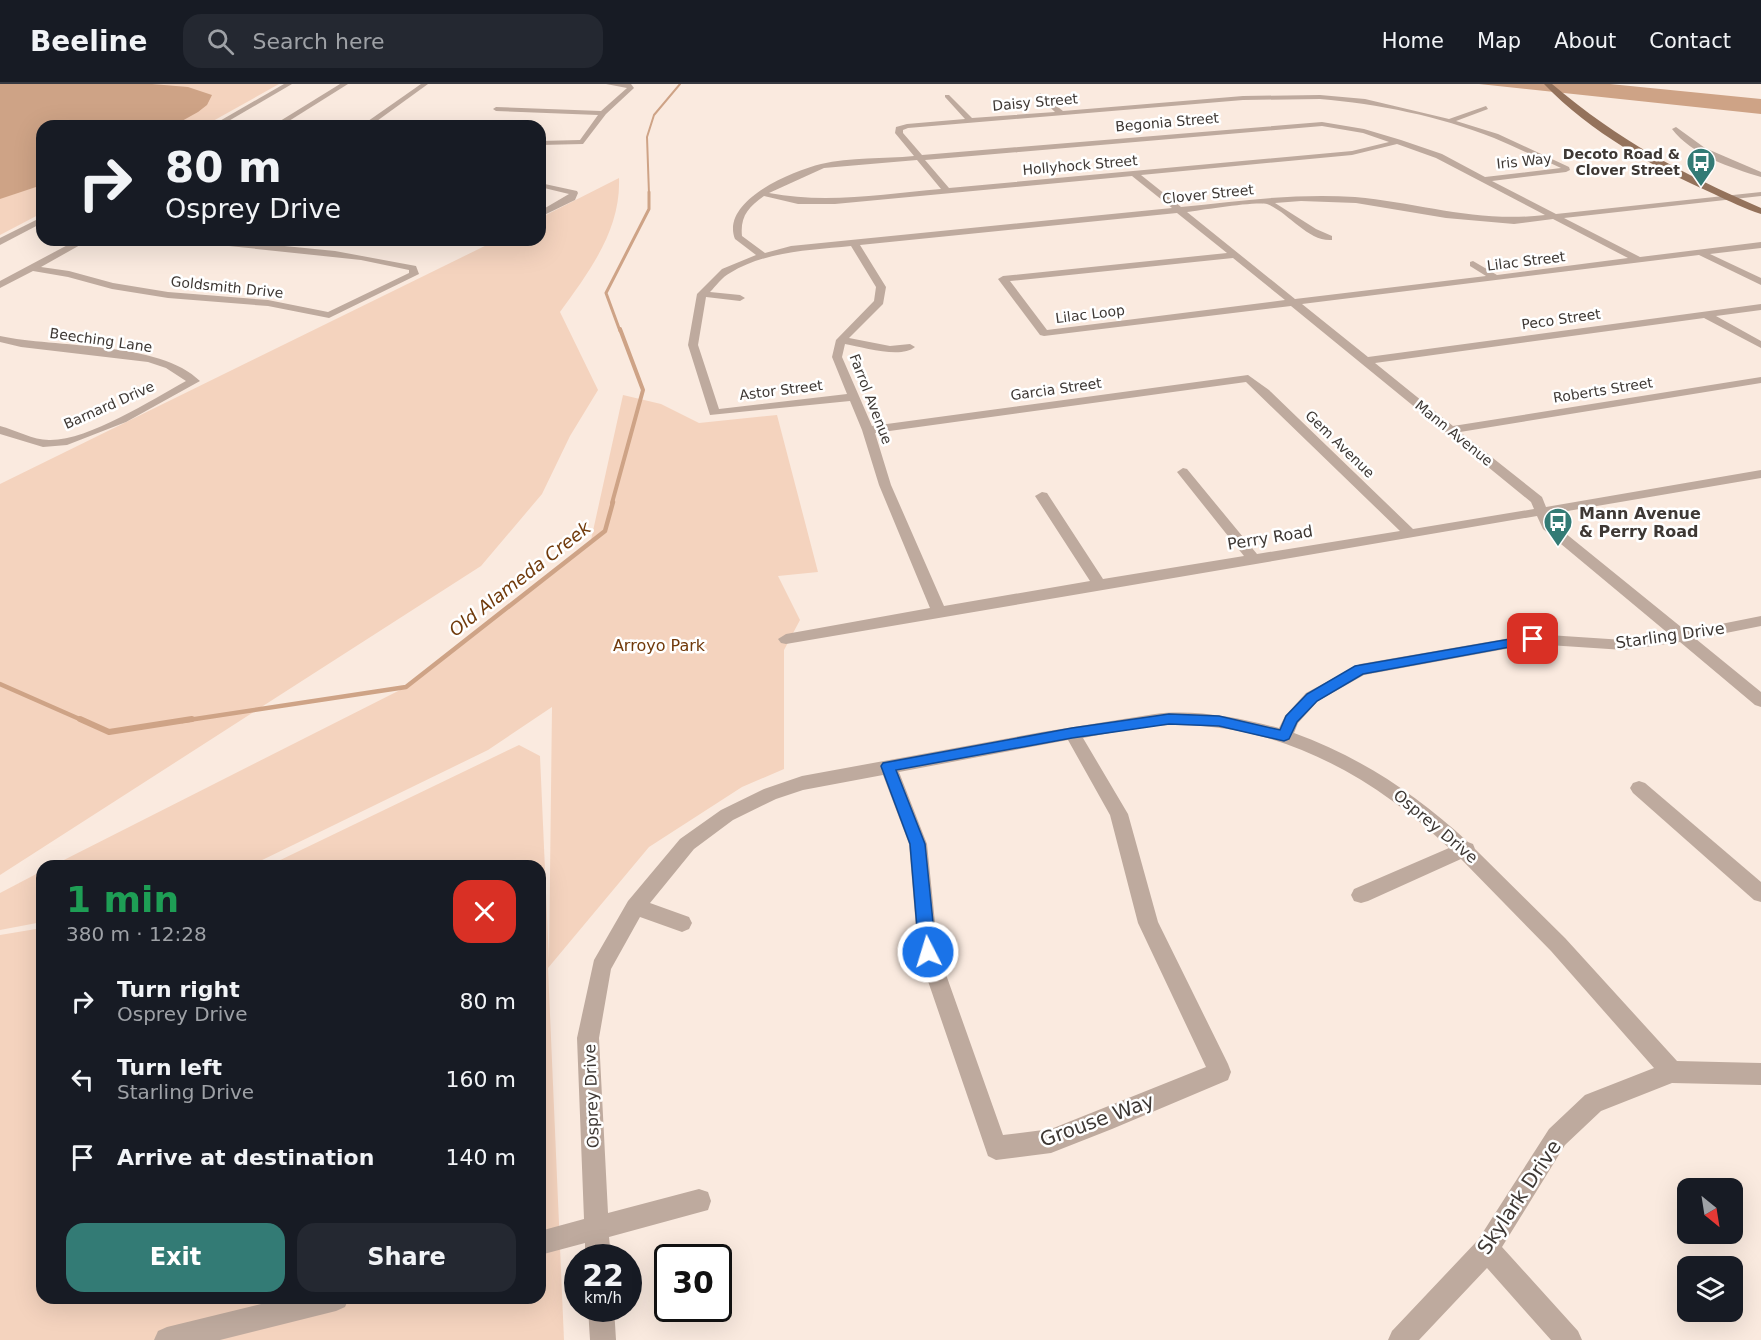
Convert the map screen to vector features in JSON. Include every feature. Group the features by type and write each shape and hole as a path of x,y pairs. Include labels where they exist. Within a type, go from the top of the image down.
{"main road":[{"path":"1548,84 1612,136 1634,150 1681,176 1761,212"},
{"path":"1585,103 1649,150 1705,179 1761,204"}],"street":[{"path":"226,120 289,84"},
{"path":"286,120 345,84"},
{"path":"373,120 424,84"},
{"path":"546,143 583,142 603,113 630,86 609,84"},
{"path":"1234,92 1243,98"},
{"path":"1041,95 1061,113"},
{"path":"947,96 971,121"},
{"name":"Daisy Street","path":"920,157 899,133 899,129 1243,98 1320,97 1367,98 1449,121 1496,136 1566,167 1566,170"},
{"path":"1142,99 1153,106"},
{"path":"1449,121 1486,108"},
{"path":"496,109 603,113"},
{"name":"Begonia Street","path":"763,256 738,237 736,223 740,213 748,204 802,172 823,166 1302,124 1350,127 1439,156 1638,260"},
{"path":"1676,129 1681,136 1714,155 1761,175"},
{"name":"Hollyhock Street","path":"764,194 798,201 835,201 1352,153 1398,142"},
{"name":"Daisy Street","path":"1526,149 1542,148"},
{"path":"920,157 946,190"},
{"name":"Iris Way","path":"1486,179 1566,170"},
{"name":"Mann Avenue","path":"1135,174 1537,500 1548,526 1761,701"},
{"path":"546,186 574,193 572,198 546,211"},
{"path":"1392,205 1396,193"},
{"name":"Clover Street","path":"702,294 725,271 763,256 791,249 1267,201 1329,198 1488,220 1514,221 1761,194"},
{"path":"1267,201 1313,231 1329,238"},
{"path":"0,242 36,223"},
{"name":"Farrol Avenue","path":"855,244 881,287 879,302 841,340 837,357 868,430 885,485 939,611"},
{"name":"Lilac Street","path":"1294,304 1761,245"},
{"path":"0,285 72,246"},
{"name":"Goldsmith Drive","path":"28,268 69,274 112,286 157,293 268,303 329,315 414,274 413,268 376,258 242,246"},
{"path":"1701,253 1761,282"},
{"name":"Lilac Loop","path":"1233,255 1003,279 1044,333 1294,304"},
{"path":"1473,264 1496,278"},
{"path":"702,294 740,298"},
{"name":"Astor Street","path":"702,294 693,345 714,413 853,397"},
{"name":"Peco Street","path":"1365,361 1761,308"},
{"path":"1705,314 1761,345"},
{"name":"Beeching Lane","path":"0,339 24,346 128,356 170,366 194,381"},
{"path":"841,340 890,349 910,347"},
{"name":"Garcia Street","path":"868,430 1248,378"},
{"name":"Gem Avenue","path":"1248,378 1410,533"},
{"name":"Roberts Street","path":"1449,430 1761,380"},
{"name":"Barnard Drive","path":"0,430 49,444 66,442 131,415 194,381"},
{"path":"1183,472 1253,558"},
{"name":"Perry Road","path":"786,639 939,611 1761,474"},
{"path":"1042,496 1099,584"},
{"name":"Starling Drive","path":"1284,736 1291,720 1312,697 1360,670 1533,639 1624,645 1682,637 1761,621"},
{"name":"Osprey Drive","path":"597,1244 588,1038 601,967 635,907 687,844 727,815 770,794 802,783 1072,733 1169,719 1219,721 1284,736 1330,753 1385,784 1423,811 1466,849 1581,968 1672,1072"},
{"name":"Grouse Way","path":"888,766 918,844 928,952 996,1148 1051,1141 1220,1072 1148,923 1119,814 1072,733"},
{"path":"1640,788 1761,894"},
{"path":"1361,895 1466,849"},
{"path":"635,907 682,923"},
{"name":"Skylark Drive","path":"1401,1340 1487,1248 1557,1137 1593,1103 1672,1072 1761,1074"},
{"path":"546,1241 699,1201"},
{"path":"1487,1248 1569,1340"},
{"path":"167,1340 312,1304"},
{"path":"602,1322 603,1340"}],"green space":[{"path":"0,84 279,84 215,120 36,120 36,216 0,235"},
{"path":"619,178 615,215 609,233 592,266 560,312 598,390 570,436 542,494 481,566 0,875 0,484 485,246 546,246 546,215"},
{"name":"Arroyo Park","path":"623,395 661,404 699,423 777,415 818,572 778,576 800,620 784,650 784,769 742,787 649,847 548,968 564,1340 0,1340 0,935 36,929 36,1304 546,1304 546,893 549,961 552,707 488,750 262,860 64,860 406,687 591,540"},
{"name":"Arroyo Park","path":"519,745 540,756 545,860 280,860"},
{"path":"36,874 36,923 0,930 0,893"}],"shaded area":[{"path":"0,84 152,84 188,87 212,95 207,105 184,120 36,120 36,187 0,199"},
{"path":"1479,84 1610,84 1761,99 1761,114"}],"waterway":[{"name":"Old Alameda Creek","path":"649,194 647,137 654,115 680,84"},
{"name":"Old Alameda Creek","path":"620,331 606,293 649,209 649,194"},
{"name":"Old Alameda Creek","path":"612,503 643,390 620,329"},
{"name":"Old Alameda Creek","path":"182,721 406,687 605,531 613,502"},
{"name":"Old Alameda Creek","path":"0,684 84,721"},
{"name":"Old Alameda Creek","path":"80,719 109,732 192,719"}],"place":[{"name":"Decoto Road & Clover Street","path":"1701,188"},
{"name":"Mann Avenue & Perry Road","path":"1558,548"}],"route":[{"path":"928,952 918,844 888,766 1072,733 1169,719 1219,721 1284,736 1291,720 1312,697 1360,670 1533,639"}]}
